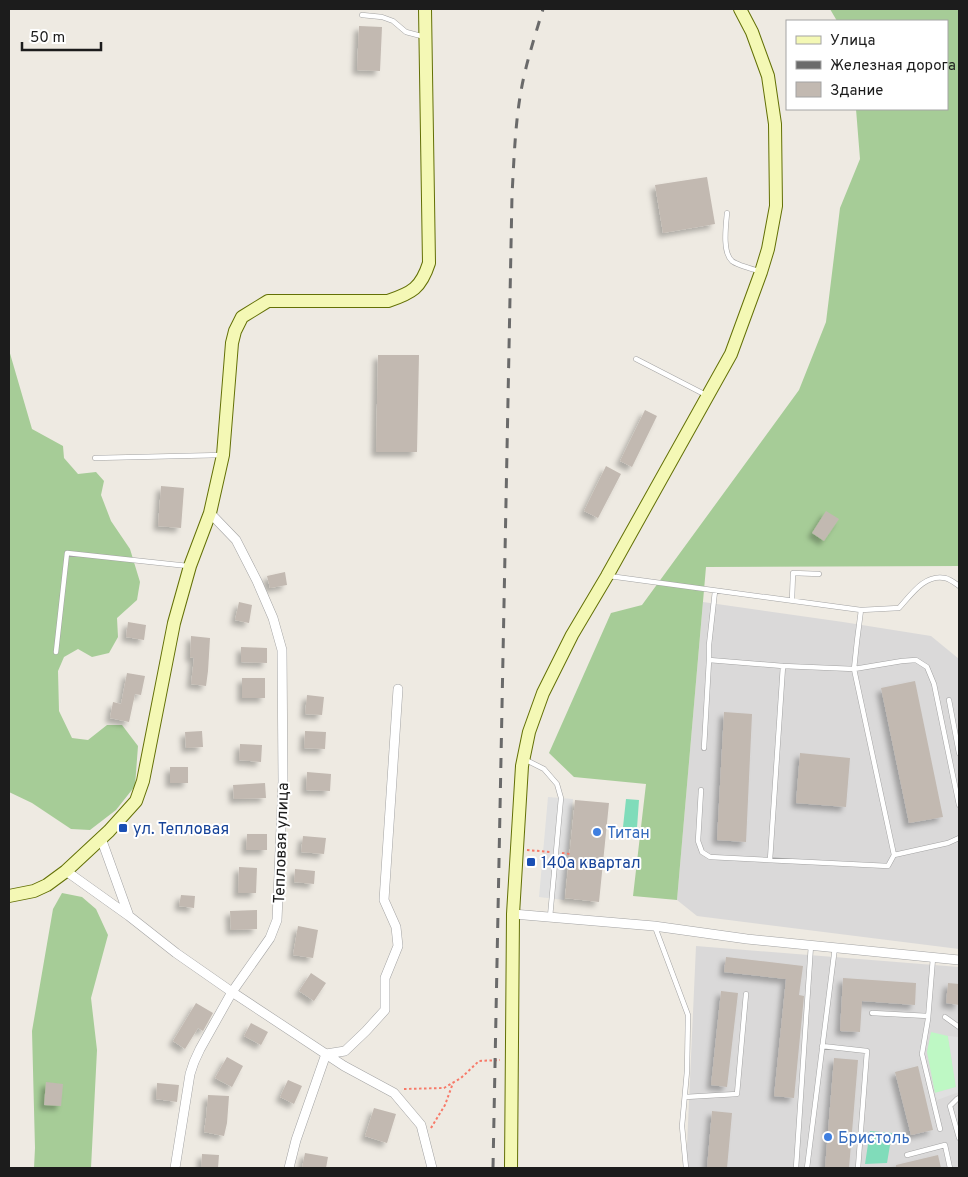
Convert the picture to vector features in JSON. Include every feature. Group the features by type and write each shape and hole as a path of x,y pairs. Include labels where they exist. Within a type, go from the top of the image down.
{"street":[{"path":"9,896 34,892 66,871 136,801 143,781 174,623 190,566 210,513 223,455 232,343 235,331 242,317 268,301 388,300 405,295 418,285 425,275 429,263 425,9"},
{"path":"511,1168 513,914 522,766 529,732 543,693 572,635 608,576 731,354 768,249 776,206 775,124 768,76 752,32 740,9"},
{"name":"Тепловая улица","path":"175,1168 190,1074 194,1062 232,992 270,938 277,920 283,781 282,650 273,618 236,540 210,513"},
{"path":"326,1054 345,1051 385,1010 385,978 398,946 396,927 384,900 398,689"},
{"path":"101,838 128,916"},
{"path":"66,871 232,992 344,1066 394,1093 421,1125 432,1168"},
{"path":"513,914 654,926 747,939 959,960"},
{"path":"289,1168 296,1140 326,1054"}],"lane":[{"path":"362,15 382,17 393,21 406,32 426,38"},
{"path":"727,213 726,240 728,254 733,261 761,272"},
{"path":"636,359 708,396"},
{"path":"96,458 223,455"},
{"path":"56,652 67,553 190,566"},
{"path":"792,600 793,573 819,574"},
{"path":"608,576 861,610 899,608 921,584 934,578 946,578 959,586"},
{"path":"704,748 710,660 709,645 715,591"},
{"path":"701,790 698,841 702,852 710,857 888,866 894,855 854,669 861,610"},
{"path":"710,660 854,669 916,660 927,667 934,684 959,805"},
{"path":"770,860 783,666"},
{"path":"949,700 959,753"},
{"path":"524,758 544,769 557,784 561,798 550,917"},
{"path":"894,855 948,843 959,838"},
{"path":"654,926 688,1015 688,1071 682,1126 686,1168"},
{"path":"796,1168 811,945"},
{"path":"807,1168 834,947"},
{"path":"933,958 928,1016 922,1054 940,1129"},
{"path":"685,1097 737,1094 746,994"},
{"path":"872,1013 928,1016"},
{"path":"945,1017 959,1026"},
{"path":"822,1046 866,1051 858,1168"},
{"path":"959,1098 950,1106 959,1138"},
{"path":"907,1155 945,1145 950,1168"}],"path":[{"path":"527,850 544,852"},
{"path":"387,1089 444,1088 461,1078 479,1061 499,1061 502,1058"},
{"path":"424,1138 445,1106 453,1083"}],"shaded area":[{"path":"703,602 931,636 959,659 959,949 697,916 677,900"},
{"path":"548,797 573,799 564,900 539,897"},
{"path":"696,946 959,967 959,1168 686,1168"},
{"path":"948,1036 959,1037 959,1092 937,1100 935,1093 956,1087"}],"green space":[{"path":"830,9 959,9 959,566 706,567 677,900 633,896 646,784 574,777 549,753 611,613 642,605 799,390 826,322 840,208 860,159 856,110 948,110 948,20 836,20"},
{"path":"9,350 32,429 63,446 64,458 78,474 96,472 104,481 101,495 111,521 130,549 140,582 137,600 117,618 118,637 109,653 92,657 78,649 64,657 58,671 59,711 72,738 88,740 107,725 122,725 138,746 135,786 116,810 90,830 71,829 32,803 9,792"},
{"path":"626,799 639,800 637,828 623,827"},
{"path":"62,893 82,897 96,909 108,935 91,998 97,1050 91,1168 34,1168 32,1031 53,909"},
{"path":"931,1032 948,1036 956,1087 935,1093 927,1052"},
{"path":"870,1131 892,1133 887,1163 865,1164"}],"building":[{"path":"359,26 382,27 380,71 357,70"},
{"path":"707,177 715,224 663,233 655,185"},
{"path":"378,355 419,355 417,452 376,452"},
{"path":"645,410 657,416 632,467 620,461"},
{"path":"606,466 621,474 598,518 584,511"},
{"path":"161,486 184,488 181,528 158,526"},
{"path":"826,511 839,519 824,541 812,533"},
{"path":"285,572 287,585 270,588 267,576"},
{"path":"239,602 252,605 249,623 235,620"},
{"path":"128,622 146,625 144,640 126,637"},
{"path":"191,636 210,638 206,686 191,684 194,658 190,657"},
{"path":"241,647 267,648 267,663 241,662"},
{"path":"127,673 145,676 141,695 135,694 129,722 110,718 113,702 121,704"},
{"path":"242,678 265,678 265,698 242,698"},
{"path":"915,681 943,817 909,823 881,688"},
{"path":"307,695 324,697 322,715 305,714"},
{"path":"724,712 752,714 746,842 717,840"},
{"path":"202,731 203,747 186,748 185,732"},
{"path":"305,731 326,732 325,749 304,748"},
{"path":"240,744 262,745 261,762 239,760"},
{"path":"800,753 850,758 846,807 796,803"},
{"path":"170,767 188,767 188,783 170,783"},
{"path":"307,772 331,774 330,791 306,790"},
{"path":"265,783 266,798 234,799 233,785"},
{"path":"575,800 609,803 599,902 565,898"},
{"path":"247,834 267,834 267,850 246,850"},
{"path":"303,836 326,838 324,854 301,852"},
{"path":"239,867 257,868 256,893 238,893"},
{"path":"295,869 315,871 314,884 294,882"},
{"path":"181,895 195,896 194,908 179,906"},
{"path":"257,910 257,929 231,930 230,911"},
{"path":"298,926 318,930 313,958 293,955"},
{"path":"726,957 803,966 799,995 804,996 794,1098 774,1096 786,979 724,972"},
{"path":"311,973 326,983 314,1001 299,991"},
{"path":"843,978 916,983 915,1005 862,1001 860,1032 840,1031"},
{"path":"948,983 959,984 959,1005 946,1003"},
{"path":"721,991 738,993 727,1087 711,1085"},
{"path":"196,1003 213,1013 203,1031 198,1028 185,1049 173,1041"},
{"path":"251,1023 268,1032 261,1045 244,1036"},
{"path":"227,1057 243,1066 232,1087 215,1078"},
{"path":"834,1058 858,1060 849,1168 825,1168"},
{"path":"918,1066 933,1130 911,1135 895,1072"},
{"path":"288,1080 302,1086 294,1104 280,1097"},
{"path":"46,1082 63,1084 61,1106 44,1105"},
{"path":"157,1083 179,1085 177,1102 156,1099"},
{"path":"208,1095 229,1096 224,1136 204,1132"},
{"path":"374,1108 396,1114 387,1143 365,1136"},
{"path":"712,1111 732,1113 727,1168 707,1168"},
{"path":"305,1153 328,1157 326,1168 302,1168"},
{"path":"202,1154 219,1155 218,1168 201,1168"},
{"path":"938,1155 941,1168 896,1168 896,1165"}],"railway":[{"path":"493,1168 512,195 516,130 521,91 543,9"}],"place":[{"name":"ул. Тепловая","path":"123,828"},
{"name":"Титан","path":"597,832"},
{"name":"140а квартал","path":"531,862"},
{"name":"Бристоль","path":"828,1137"}]}
